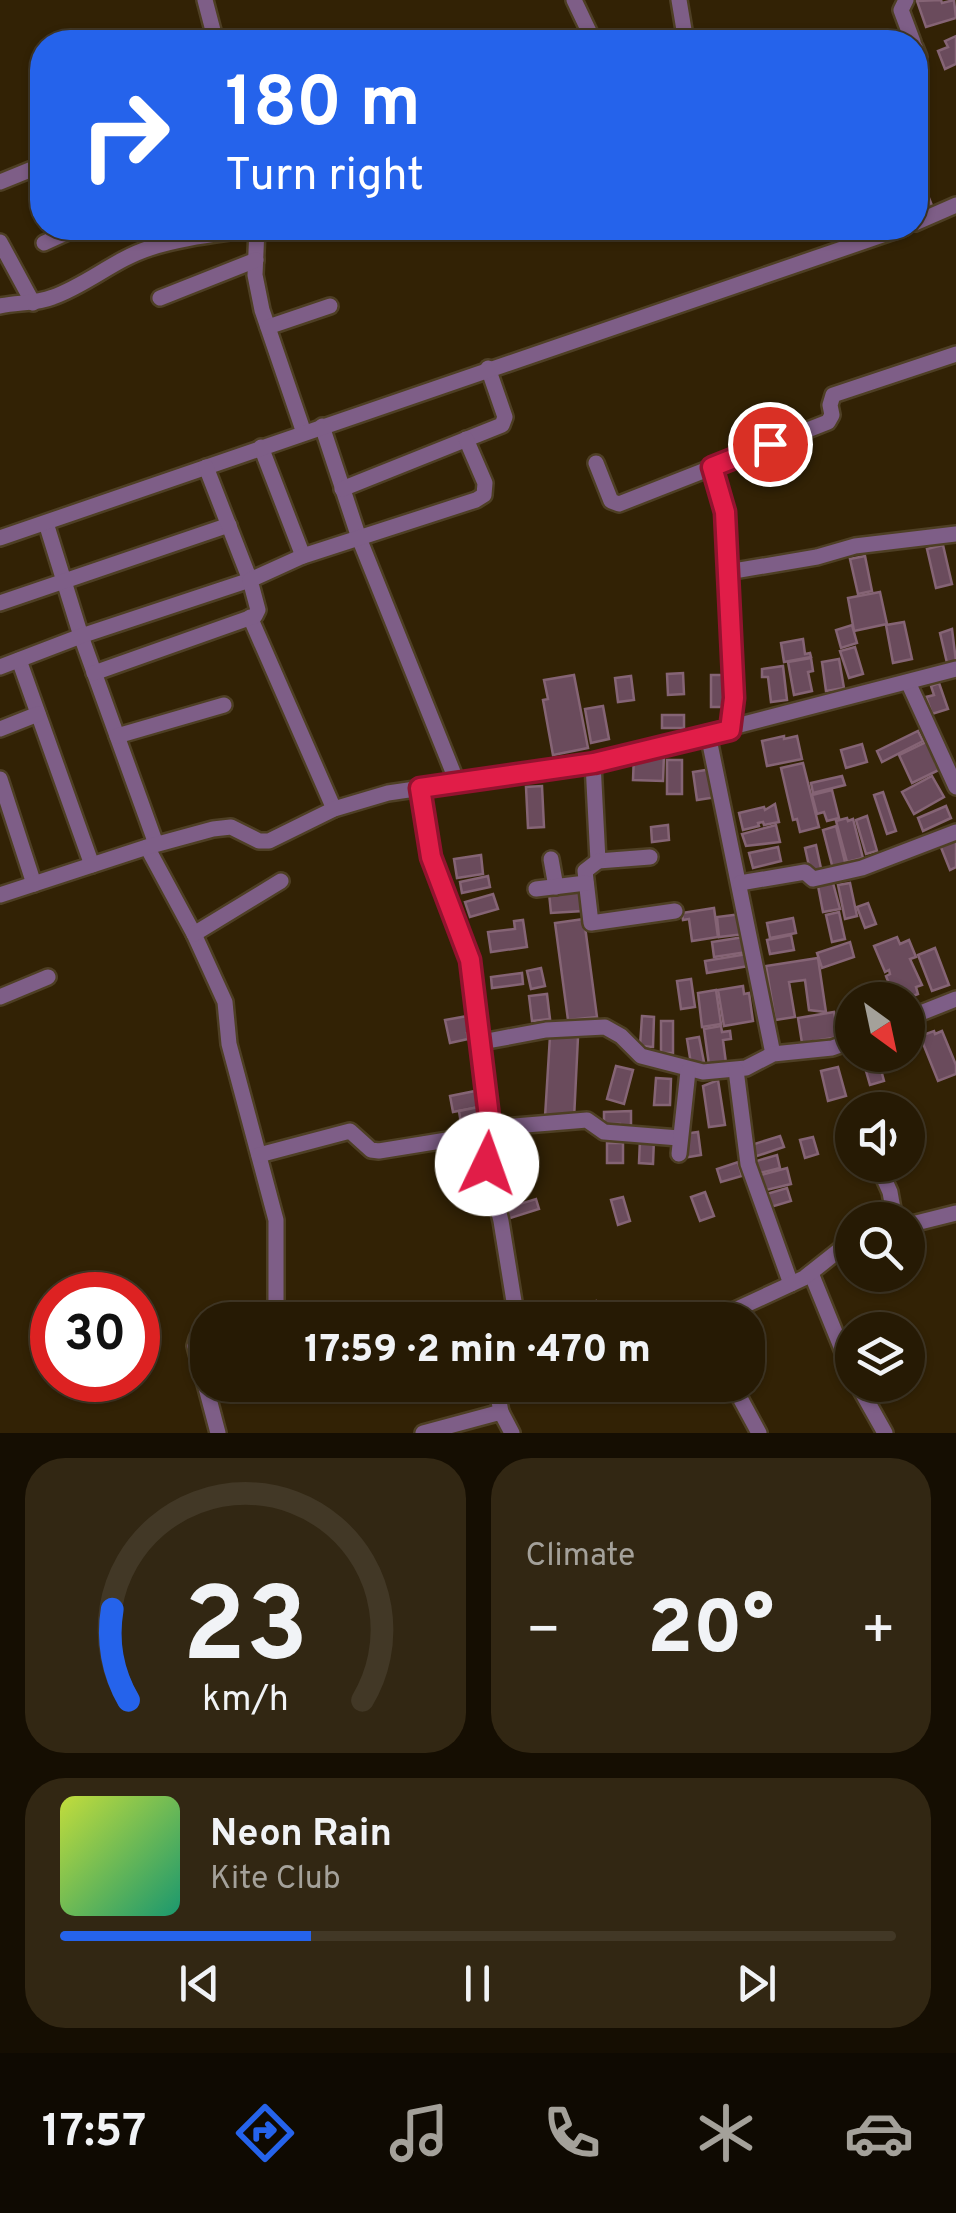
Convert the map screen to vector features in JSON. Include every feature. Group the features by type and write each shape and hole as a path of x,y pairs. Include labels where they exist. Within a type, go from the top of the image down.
{"street":[{"path":"205,0 213,30"},
{"path":"574,0 588,30"},
{"path":"679,0 684,30"},
{"path":"906,0 901,10 908,30"},
{"path":"0,182 30,170"},
{"path":"928,217 956,205"},
{"path":"44,242 49,240"},
{"path":"0,306 56,296 115,262 180,240"},
{"path":"256,240 255,275 304,433"},
{"path":"0,538 853,240"},
{"path":"0,242 33,303"},
{"path":"160,298 256,260"},
{"path":"268,327 330,306"},
{"path":"596,463 614,504 828,422 832,396 956,354"},
{"path":"342,488 504,422 488,368"},
{"path":"322,426 359,538 457,782"},
{"path":"0,667 250,580 304,556 455,509 484,495 485,483 466,439"},
{"path":"261,447 304,556"},
{"path":"94,672 250,618 258,610 206,467"},
{"path":"712,467 725,512 734,698 730,730"},
{"path":"46,523 151,845 225,1002 229,1044 276,1220 276,1302"},
{"path":"0,603 229,525"},
{"path":"728,572 817,558 855,546 956,534"},
{"path":"250,618 334,809"},
{"path":"18,660 92,865"},
{"path":"0,895 151,845 231,827 259,841 269,841 334,809 388,793 594,763 956,669"},
{"path":"908,682 956,787"},
{"path":"117,736 224,705"},
{"path":"0,728 38,714"},
{"path":"708,734 773,1054"},
{"path":"594,763 598,861"},
{"path":"0,778 34,884"},
{"path":"420,788 431,857 470,960 482,1042 485,1132 514,1302"},
{"path":"740,883 805,872 813,879 862,868 956,832"},
{"path":"650,858 598,861 585,871 590,922 675,911"},
{"path":"551,859 556,887"},
{"path":"194,934 281,882"},
{"path":"536,889 586,883"},
{"path":"0,997 48,977"},
{"path":"925,1011 956,998"},
{"path":"482,1042 546,1030 605,1027 621,1036 641,1056 688,1070 736,1070 773,1054 835,1047"},
{"path":"259,1155 350,1131 371,1150 379,1151 485,1132 586,1120 604,1132 679,1146 688,1070"},
{"path":"736,1070 748,1164 791,1284"},
{"path":"925,1220 956,1212"},
{"path":"752,1302 811,1274 835,1254"},
{"path":"811,1274 835,1333"},
{"path":"210,1402 218,1433"},
{"path":"499,1402 512,1433"},
{"path":"742,1402 759,1433"},
{"path":"867,1402 884,1433"},
{"path":"423,1433 501,1412"}],"building":[{"path":"954,0 956,18 926,27 917,1"},
{"path":"956,36 956,64 945,69 938,51 948,47 945,41"},
{"path":"943,545 952,584 936,588 927,549"},
{"path":"865,556 872,591 858,594 850,559"},
{"path":"880,592 887,624 854,631 848,598"},
{"path":"904,622 912,659 893,663 886,625"},
{"path":"852,625 857,643 841,648 836,630"},
{"path":"952,629 956,661 947,663 940,633"},
{"path":"803,639 805,654 810,653 811,657 784,662 781,643"},
{"path":"855,647 863,674 849,678 840,651"},
{"path":"811,658 813,671 808,672 812,691 794,695 788,662"},
{"path":"839,659 844,688 826,691 822,662"},
{"path":"783,666 787,700 771,702 768,677 762,677 762,669"},
{"path":"683,673 684,694 668,695 667,674"},
{"path":"574,675 588,748 553,755 543,700 548,699 544,680"},
{"path":"711,675 728,675 728,707 711,707"},
{"path":"631,676 634,700 618,702 615,678"},
{"path":"939,683 948,709 932,714 926,697 934,695 931,686"},
{"path":"603,706 609,739 591,743 585,709"},
{"path":"662,715 684,715 684,728 662,728"},
{"path":"918,731 923,741 882,762 877,751"},
{"path":"797,736 802,759 767,766 762,741"},
{"path":"926,742 940,763 936,764 939,770 912,783 899,755"},
{"path":"862,744 867,762 846,768 841,750"},
{"path":"634,754 664,754 663,781 633,780"},
{"path":"667,760 682,760 682,794 667,794"},
{"path":"803,763 819,827 800,832 797,819 793,820 781,768"},
{"path":"712,769 717,797 697,800 693,772"},
{"path":"842,776 845,785 813,793 811,783"},
{"path":"932,776 944,797 914,814 902,792"},
{"path":"542,786 544,827 528,828 526,787"},
{"path":"832,790 839,818 827,821 824,812 817,814 812,795"},
{"path":"883,792 896,831 887,834 874,795"},
{"path":"775,804 779,822 758,823 759,826 743,830 739,813 764,807 765,810"},
{"path":"946,806 951,818 923,831 918,818"},
{"path":"867,816 877,851 866,854 856,820"},
{"path":"853,819 863,858 847,862 836,821"},
{"path":"668,825 669,840 652,842 651,827"},
{"path":"776,825 780,842 746,846 742,834"},
{"path":"836,826 847,870 834,873 823,830"},
{"path":"956,839 956,867 950,870 940,845"},
{"path":"816,845 822,873 811,875 805,848"},
{"path":"778,847 781,861 753,868 749,853"},
{"path":"481,855 483,874 457,878 454,859"},
{"path":"488,876 490,887 462,893 460,882"},
{"path":"833,883 840,909 823,912 818,886"},
{"path":"850,883 857,916 845,919 838,885"},
{"path":"581,890 583,911 551,913 549,893"},
{"path":"493,894 498,909 470,917 465,902"},
{"path":"868,903 876,924 865,928 857,907"},
{"path":"714,908 718,937 692,941 689,919 683,920 682,913"},
{"path":"839,912 845,939 832,942 826,915"},
{"path":"742,914 745,934 719,937 717,917"},
{"path":"793,918 796,933 770,938 767,923"},
{"path":"584,919 597,1017 568,1020 555,923"},
{"path":"523,920 527,947 491,952 488,932 515,929 514,921"},
{"path":"791,935 794,950 770,954 767,940"},
{"path":"744,937 747,952 714,957 712,942"},
{"path":"897,937 900,944 909,940 916,957 910,959 921,982 888,982 889,970 885,972 874,946"},
{"path":"850,942 854,957 822,968 817,953"},
{"path":"935,948 949,985 932,991 918,955"},
{"path":"747,954 749,966 707,973 705,961"},
{"path":"818,958 826,1012 809,1010 805,980 789,982 795,1017 775,1020 766,966"},
{"path":"541,968 545,986 531,989 527,971"},
{"path":"522,973 523,984 492,988 491,977"},
{"path":"691,979 695,1007 681,1009 677,981"},
{"path":"743,986 744,994 749,993 753,1021 724,1026 718,990"},
{"path":"716,990 721,1024 702,1027 698,993"},
{"path":"547,994 550,1019 532,1021 529,996"},
{"path":"834,1012 835,1038 802,1043 798,1018"},
{"path":"473,1015 476,1031 467,1033 468,1039 450,1043 445,1020"},
{"path":"642,1016 654,1017 653,1047 640,1046"},
{"path":"661,1021 673,1021 673,1053 661,1053"},
{"path":"721,1026 722,1032 730,1031 731,1039 723,1040 726,1063 709,1065 704,1029"},
{"path":"942,1031 956,1074 938,1081 925,1048 925,1034"},
{"path":"550,1036 578,1037 574,1119 545,1117"},
{"path":"699,1037 704,1062 691,1064 687,1039"},
{"path":"616,1066 633,1070 624,1104 607,1099"},
{"path":"835,1068 845,1092 835,1092 835,1099 828,1101 821,1071"},
{"path":"866,1072 882,1072 884,1081 870,1085"},
{"path":"656,1078 671,1079 670,1105 654,1105"},
{"path":"718,1080 725,1125 709,1127 703,1086"},
{"path":"475,1091 479,1107 453,1112 450,1096"},
{"path":"479,1107 481,1120 461,1124 459,1111"},
{"path":"631,1111 631,1130 620,1130 620,1124 604,1124 604,1112"},
{"path":"526,1132 532,1154 520,1157 513,1135"},
{"path":"698,1132 701,1155 683,1158 683,1134"},
{"path":"780,1136 784,1147 754,1157 751,1145"},
{"path":"813,1137 818,1154 805,1158 800,1140"},
{"path":"640,1139 654,1139 653,1164 639,1163"},
{"path":"607,1143 623,1143 623,1163 607,1163"},
{"path":"777,1155 780,1168 756,1174 753,1162"},
{"path":"738,1162 742,1176 721,1182 717,1169"},
{"path":"787,1168 791,1184 758,1192 754,1177"},
{"path":"787,1188 791,1201 764,1209 760,1196"},
{"path":"705,1192 714,1216 700,1221 691,1197"},
{"path":"623,1197 630,1221 618,1225 611,1200"},
{"path":"536,1199 539,1209 507,1219 503,1209"}],"route":[{"path":"487,1164 480,1136 490,1128 470,960 431,857 420,788 594,763 730,730 734,698 725,512 712,467 770,444"}]}
